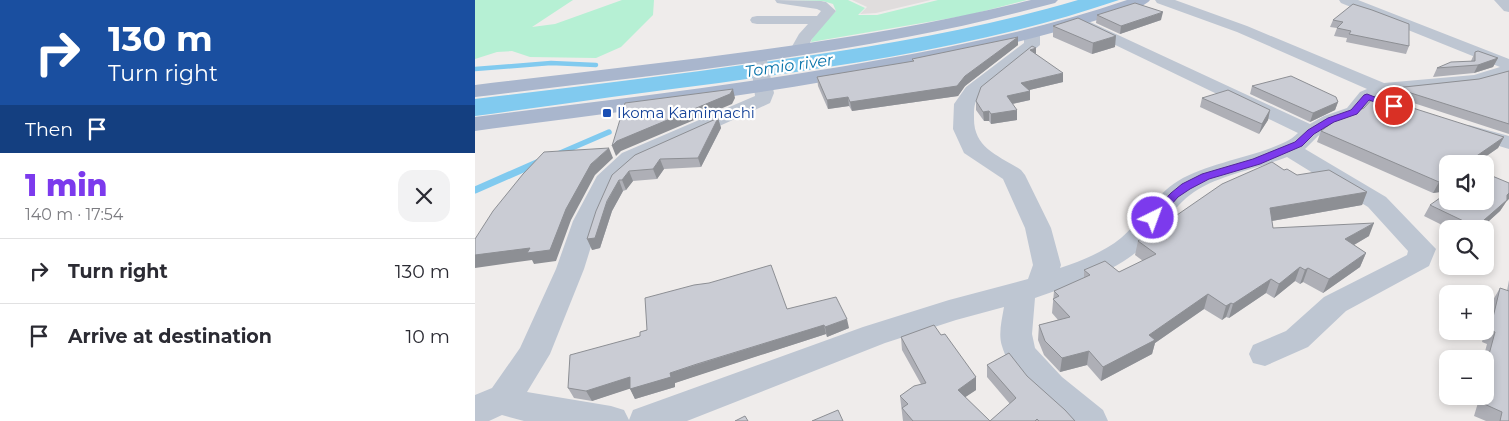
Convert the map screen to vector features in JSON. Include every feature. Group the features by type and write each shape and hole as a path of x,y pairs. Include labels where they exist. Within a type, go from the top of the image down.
{"main road":[{"path":"475,91 798,50 967,20 1050,0"},
{"path":"475,124 763,85 924,58 1032,33 1142,0"}],"street":[{"path":"782,0 821,5 829,11 805,37 798,50"},
{"path":"1162,0 1242,29 1380,97"},
{"path":"1346,0 1509,64"},
{"path":"1501,0 1509,8"},
{"path":"757,20 820,20"},
{"path":"1076,21 1177,67 1311,132"},
{"path":"1032,33 1032,45 973,91 964,104 963,129 971,148 1013,175 1038,228 1047,265 1031,288 1017,345 1023,357 1054,392 1090,421"},
{"path":"611,421 501,409 534,354 570,269 585,221 605,181 630,158 763,99 765,93 758,56"},
{"path":"645,421 874,335 1031,288 1095,266 1131,244 1175,195 1186,186 1205,177 1289,149 1299,144 1311,132 1331,120 1354,112 1380,97 1410,85 1475,80 1509,70"},
{"path":"1410,85 1443,101"},
{"path":"1449,124 1509,143"},
{"path":"1265,354 1297,339 1335,304 1419,260 1422,249 1377,202 1289,149"}],"shaded area":[{"path":"852,0 931,0 876,13 860,14 867,7"}],"green space":[{"path":"475,0 573,0 532,27 555,24 622,0 654,0 653,15 621,47 596,58 530,57 512,51 497,52 475,59"},
{"path":"793,0 848,0 865,8 858,15 877,15 938,0 1027,0 969,15 811,42 814,33 836,11 833,4 823,1"}],"water":[{"name":"Tomio river","path":"1078,0 1119,0 1021,29 921,51 719,83 475,116 475,99 664,76 854,49 1004,20"}],"building":[{"path":"1135,3 1163,12 1121,26 1097,15"},
{"path":"1353,4 1409,24 1409,46 1349,34 1351,31 1337,28 1343,22 1333,20"},
{"path":"1078,18 1116,36 1093,43 1053,26"},
{"path":"1018,37 965,76 957,86 850,102 848,97 827,100 817,77 914,61 912,59"},
{"path":"1032,46 1036,48 1030,50 1063,73 1021,83 1030,91 1007,96 1017,110 991,114 989,111 983,112 976,101 981,87"},
{"path":"1478,51 1498,58 1478,65 1437,68 1451,62 1475,61 1475,52"},
{"path":"1509,71 1509,124 1395,88 1479,79"},
{"path":"1291,76 1336,97 1338,102 1313,113 1252,86"},
{"path":"733,89 730,94 617,141 612,146 625,103"},
{"path":"1228,90 1270,110 1262,124 1202,98"},
{"path":"1375,96 1504,137 1478,155 1439,155 1439,182 1321,131 1337,119 1364,108"},
{"path":"718,118 698,158 660,159 653,169 629,171 622,180 619,180 607,201 595,238 587,239 596,211 612,175 635,155"},
{"path":"609,148 591,164 566,209 550,250 527,253 530,248 475,255 475,239 493,211 523,174 544,152"},
{"path":"1272,162 1284,170 1287,169 1297,175 1329,170 1367,192 1270,208 1273,228 1374,223 1345,239 1366,253 1329,279 1308,268 1305,270 1300,267 1279,284 1271,279 1233,304 1231,303 1226,306 1208,294 1149,335 1155,340 1103,367 1089,351 1062,358 1045,341 1039,325 1070,317 1053,299 1059,296 1054,291 1090,275 1084,270 1105,261 1119,272 1156,254 1138,241 1159,225 1158,223 1169,212 1177,215 1222,184"},
{"path":"1494,177 1509,183 1507,200 1484,220 1461,220 1440,210 1494,210"},
{"path":"1439,199 1439,209 1430,205"},
{"path":"771,265 787,309 836,297 847,319 697,364 670,373 671,377 630,389 630,377 586,391 568,388 570,355 640,336 640,332 647,330 645,298 709,283"},
{"path":"1500,288 1509,291 1509,421 1500,421 1502,412 1486,405 1494,405 1494,350 1490,350 1495,332 1494,313"},
{"path":"934,325 941,335 945,334 976,377 958,390 990,421 913,421 902,408 908,404 900,396 914,386 926,383 901,337"},
{"path":"1009,353 1027,376 1075,421 1039,421 1037,419 1035,421 990,421 1016,398 987,365"},
{"path":"838,410 843,421 812,421"},
{"path":"745,416 748,421 735,421"}],"waterway":[{"path":"475,69 551,63 596,65"},
{"path":"558,154 609,132"},
{"path":"475,190 539,162"}],"place":[{"name":"Ikoma Kamimachi","path":"607,113"}],"route":[{"path":"1153,218 1186,186 1205,177 1289,149 1299,144 1311,132 1331,120 1354,112 1367,96 1394,106"}]}
